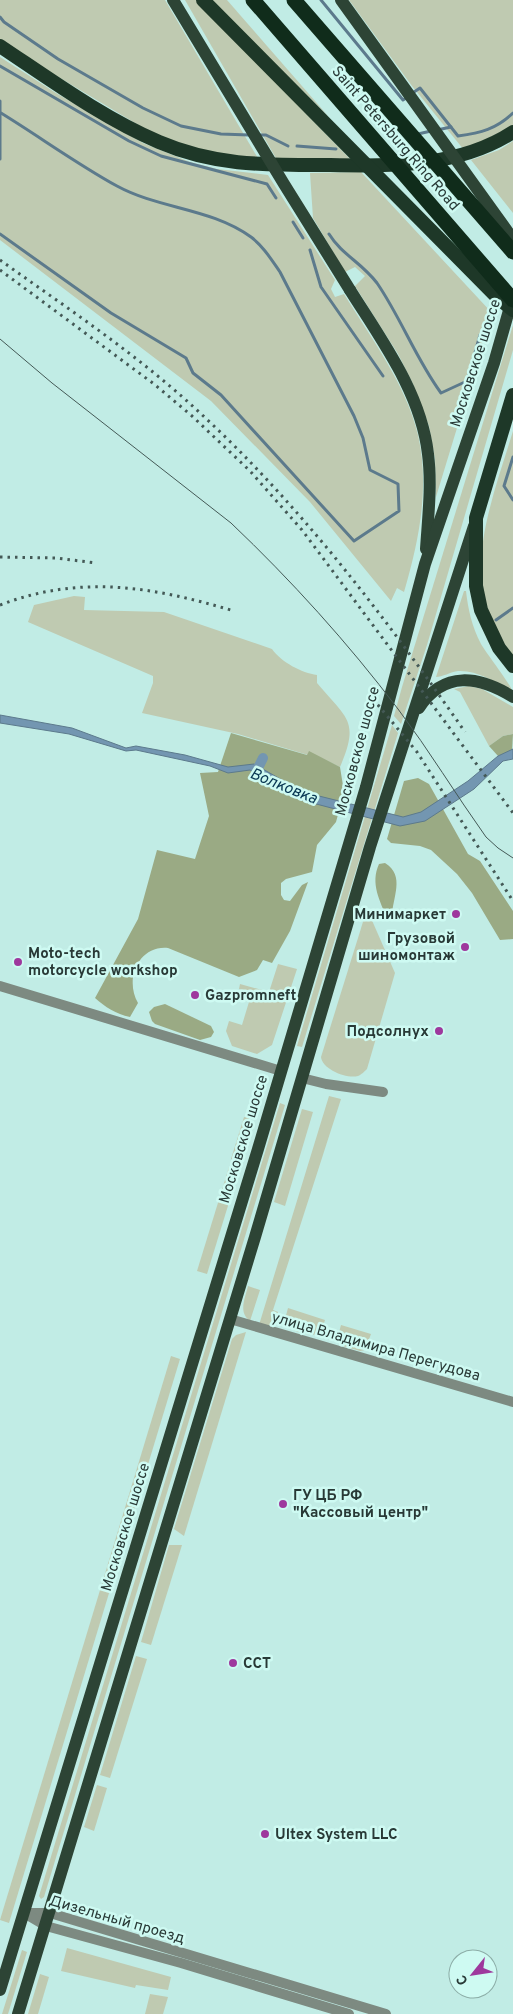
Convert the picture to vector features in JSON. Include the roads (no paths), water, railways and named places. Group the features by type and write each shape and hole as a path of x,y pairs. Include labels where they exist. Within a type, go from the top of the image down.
{"highway":[{"path":"203,0 496,296 513,310"},
{"name":"Saint Petersburg Ring Road","path":"253,0 513,299"},
{"name":"Saint Petersburg Ring Road","path":"294,0 513,252"},
{"path":"0,46 106,114 158,142 222,162 249,165 385,166 446,159 493,144 513,132"},
{"path":"513,395 476,518 476,586 481,610 499,648 513,666"}],"main road":[{"path":"174,0 284,184 393,357 414,401 428,454 429,477 425,564"},
{"path":"342,0 513,239"},
{"name":"Московское шоссе","path":"0,1990 366,787 425,564 494,363 513,299"},
{"path":"18,2014 230,1320 376,830 476,518"},
{"path":"413,716 432,691 457,680 477,681 492,685 513,696"},
{"path":"281,1071 302,1078"}],"street":[{"path":"0,986 281,1071"},
{"path":"302,1078 326,1084 383,1092"},
{"name":"улица Владимира Перегудова","path":"230,1320 513,1402"},
{"name":"Дизельный проезд","path":"23,1913 50,1913 386,2014"},
{"name":"Дизельный проезд","path":"23,1913 46,1926 155,1956 349,2014"}],"water":[{"name":"Волковка","path":"0,715 72,728 126,748 136,746 185,755 228,767 254,764 303,792 403,817 421,812 468,781 498,756 513,749 513,759 503,761 474,789 425,821 400,826 301,800 250,770 228,773 210,766 136,750 126,751 69,734 0,723"}],"waterway":[{"path":"321,0 403,100 406,98"},
{"path":"0,17 4,22 58,59 143,108 181,126 221,134 249,135"},
{"path":"0,66 129,141 161,156 267,184 276,198"},
{"path":"411,94 420,88 458,136 488,129 513,113"},
{"path":"0,101 0,159"},
{"path":"0,234 111,313 186,358 193,373 221,395 354,541 399,511 398,484 370,470 363,438 354,416 280,272 259,244 235,227 219,220 150,200 117,186 87,169 1,113"},
{"path":"437,130 451,127"},
{"path":"418,134 431,131"},
{"path":"258,135 266,135 288,146"},
{"path":"297,146 336,149"},
{"path":"293,222 303,238"},
{"path":"329,234 340,248 365,269 377,283 441,393 467,381 480,335"},
{"path":"310,250 321,287 383,376"},
{"path":"513,457 504,486 513,500"},
{"path":"496,620 513,608"},
{"name":"Волковка","path":"257,770 263,758"}],"tram line":[{"path":"0,339 52,383 231,523 275,567 339,636 379,684 421,740 486,837 513,858"}],"railway":[{"path":"0,260 152,371 199,412 236,448 307,524 341,564 465,732"},
{"path":"0,270 154,384 192,416 250,471 302,530 513,813"},
{"path":"0,557 56,558 96,563"},
{"path":"0,605 30,595 59,589 117,587 146,590 234,611"},
{"path":"373,699 417,752 513,901"}],"place":[{"name":"Минимаркет","path":"456,914"},
{"name":"Грузовой шиномонтаж","path":"465,947"},
{"name":"Moto-tech motorcycle workshop","path":"18,962"},
{"name":"Gazpromneft","path":"195,995"},
{"name":"Подсолнух","path":"439,1031"},
{"name":"ГУ ЦБ РФ \"Кассовый центр\"","path":"283,1504"},
{"name":"ССТ","path":"233,1663"},
{"name":"Ultex System LLC","path":"265,1834"}]}
